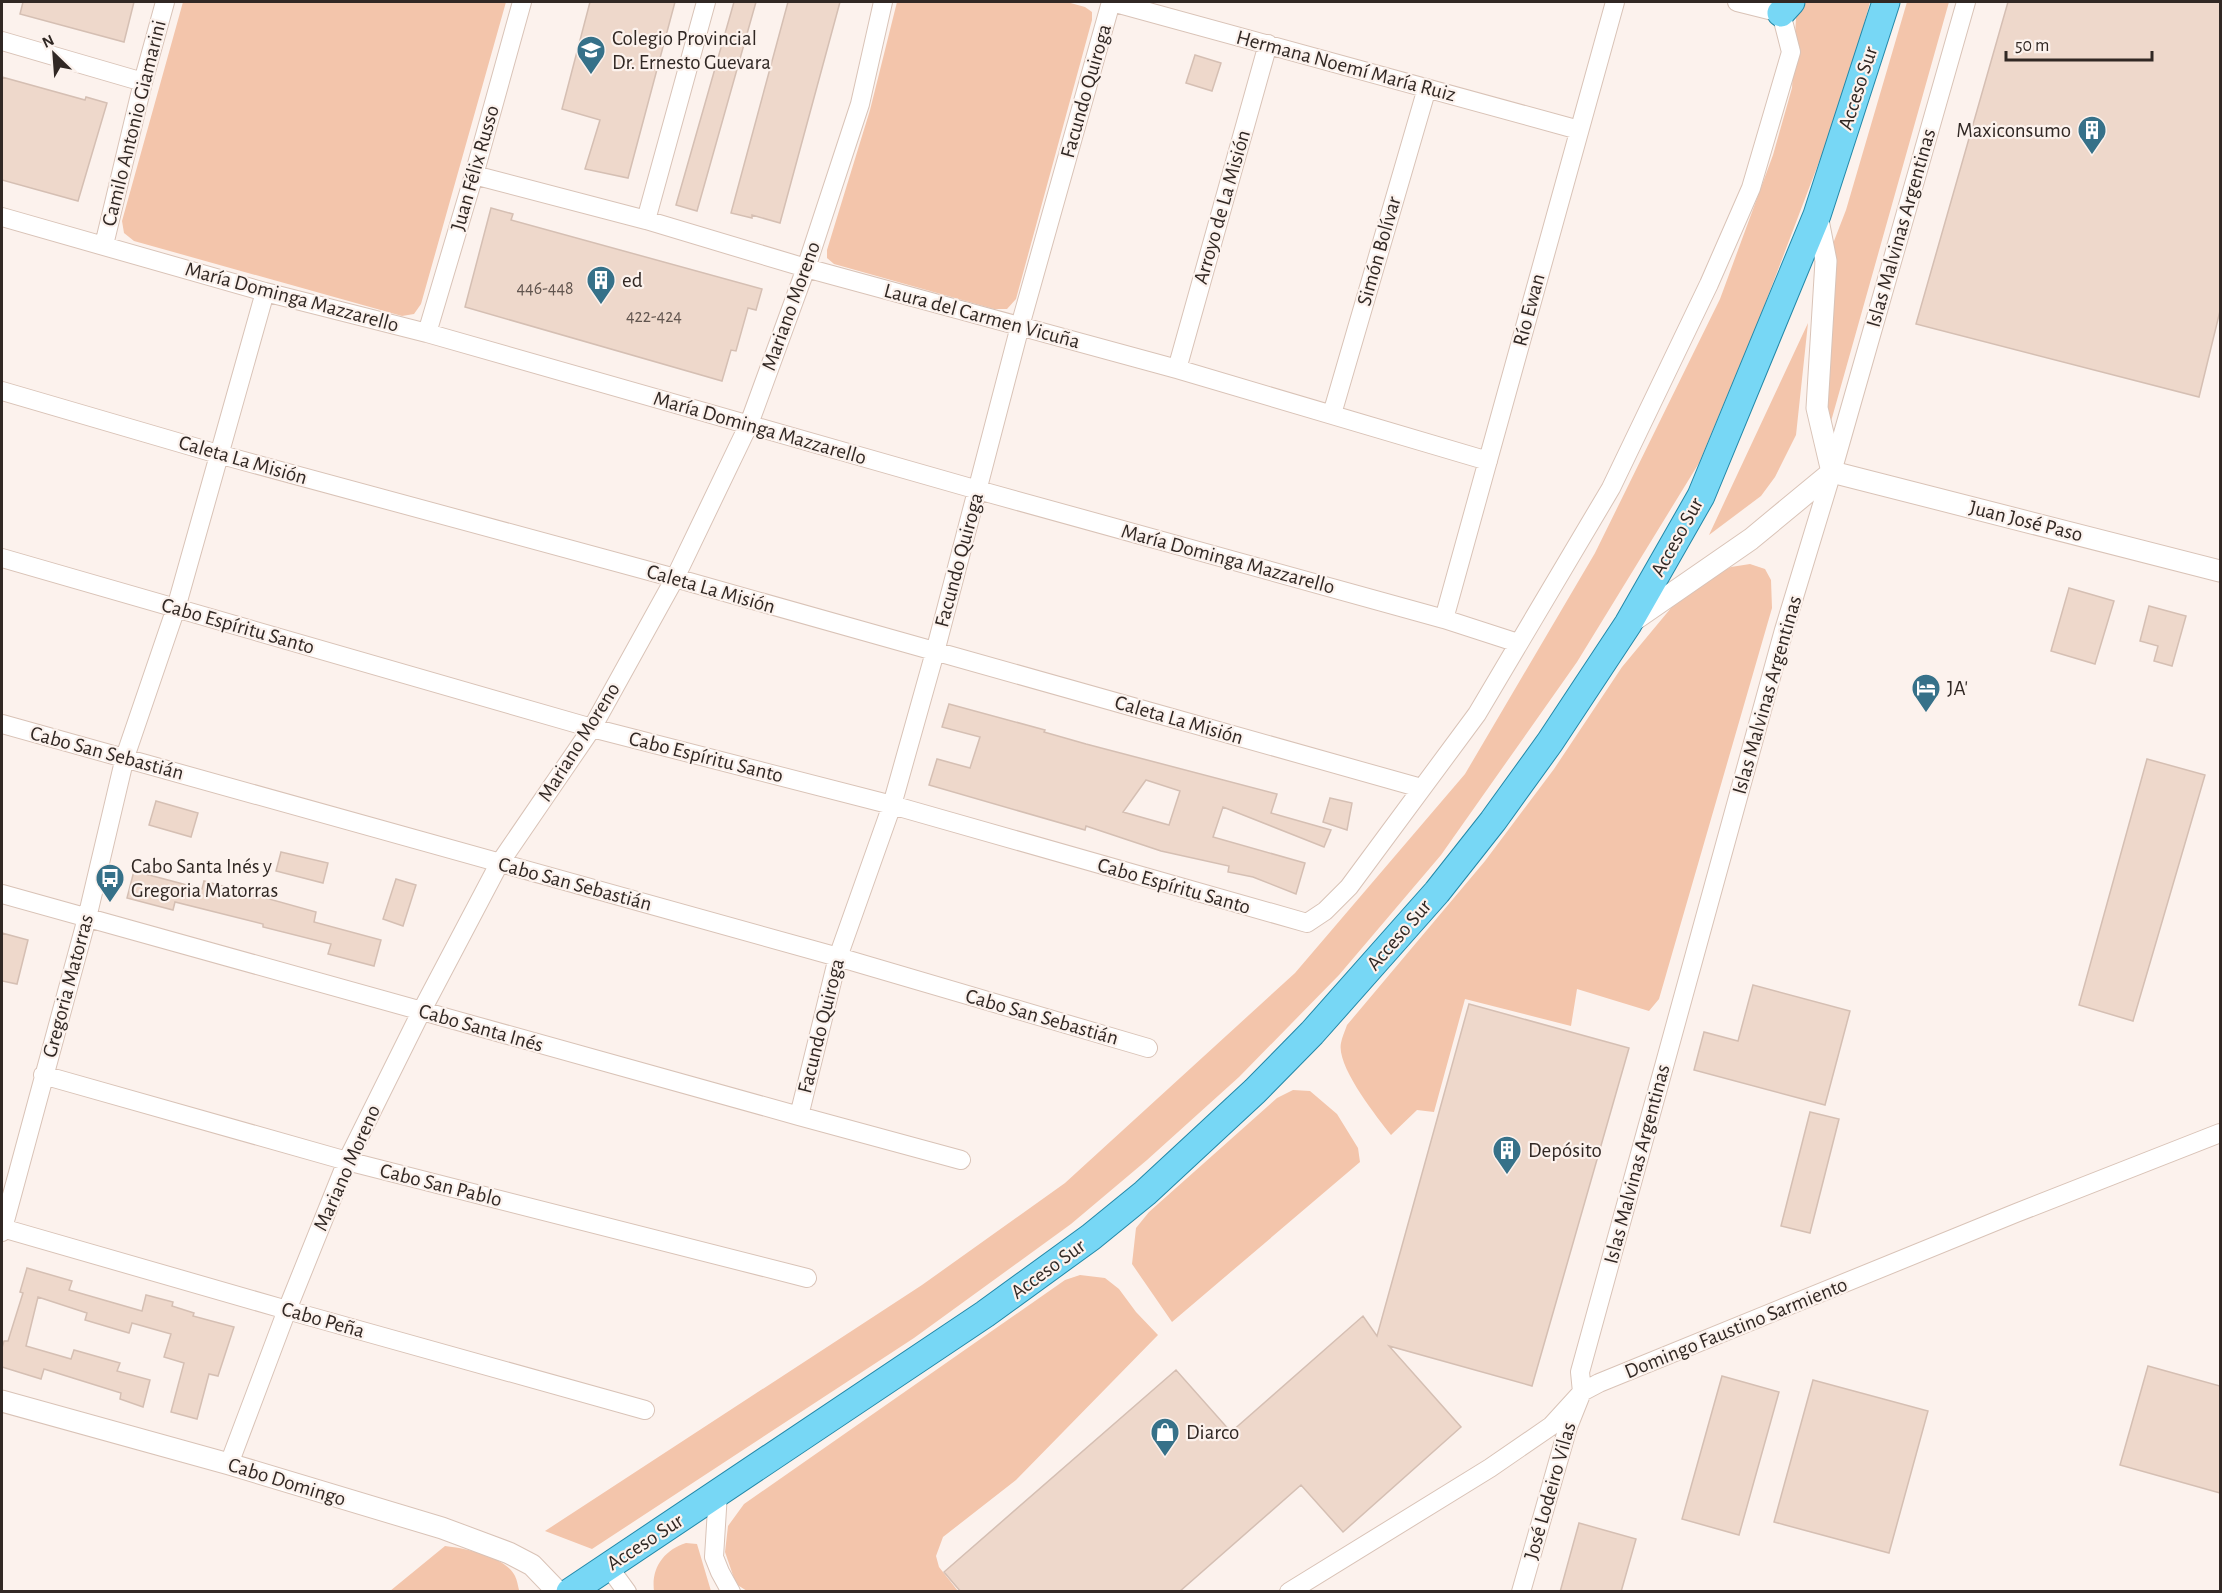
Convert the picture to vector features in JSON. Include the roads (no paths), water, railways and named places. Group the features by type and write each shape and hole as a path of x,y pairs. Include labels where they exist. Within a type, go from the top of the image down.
{"main road":[{"name":"Acceso Sur","path":"570,1592 1014,1293 1091,1237 1202,1142 1312,1033 1437,892 1550,742 1628,624 1701,496 1817,215 1886,2"}],"street":[{"name":"Camilo Antonio Giamarini","path":"104,245 143,82 165,2"},
{"name":"Juan Félix Russo","path":"427,333 522,2"},
{"path":"646,220 706,2"},
{"name":"Mariano Moreno","path":"229,1464 287,1310 347,1161 421,1012 499,864 592,728 675,578 749,424 806,268 860,104 883,2"},
{"name":"Hermana Noemí María Ruiz","path":"1112,2 1579,130"},
{"name":"Facundo Quiroga","path":"799,1116 838,957 892,805 935,652 1020,326 1112,2"},
{"name":"Río Ewan","path":"1444,619 1615,2"},
{"path":"1421,788 1477,714 1611,488 1709,284 1751,188 1791,52 1784,5 1737,2"},
{"name":"Islas Malvinas Argentinas","path":"1582,1392 1580,1372 1784,630 1832,472 1966,2"},
{"path":"2,41 143,82"},
{"name":"Arroyo de La Misión","path":"1176,369 1268,44"},
{"name":"Simón Bolívar","path":"1332,414 1427,88"},
{"name":"Laura del Carmen Vicuña","path":"474,175 646,220 806,268 1176,369 1488,461"},
{"path":"1628,624 1751,539 1832,472 1817,408 1826,261 1817,215"},
{"name":"María Dominga Mazzarello","path":"2,217 265,292 427,333 978,490 1444,619 1518,643"},
{"name":"Gregoria Matorras","path":"2,1229 87,918 125,757 176,608 265,292"},
{"name":"Caleta La Misión","path":"2,391 218,454 675,578 1421,788"},
{"name":"Juan José Paso","path":"1832,472 2220,570"},
{"name":"Cabo Espíritu Santo","path":"2,558 592,728 892,805 1307,923 1325,911 1348,887 1421,788"},
{"name":"Cabo San Sebastián","path":"2,724 838,957 1148,1048"},
{"name":"Cabo Santa Inés","path":"2,894 961,1160"},
{"name":"Cabo San Pablo","path":"43,1075 347,1161 807,1278"},
{"name":"Domingo Faustino Sarmiento","path":"1289,1592 1490,1468 1551,1426 1582,1392 2005,1218 2220,1133"},
{"name":"Cabo Peña","path":"2,1229 645,1410"},
{"name":"José Lodeiro Vilas","path":"1521,1592 1568,1427 1582,1392"},
{"name":"Cabo Domingo","path":"2,1401 229,1464 442,1528 508,1553 532,1565 558,1592"},
{"path":"718,1493 714,1557 731,1592"},
{"path":"608,1566 627,1592"}],"place":[{"name":"Colegio Provincial Dr. Ernesto Guevara","path":"591,76"},
{"name":"Maxiconsumo","path":"2092,156"},
{"name":"ed","path":"601,306"},
{"name":"JA'","path":"1926,714"},
{"name":"Cabo Santa Inés y Gregoria Matorras","path":"110,904"},
{"name":"Depósito","path":"1507,1176"},
{"name":"Diarco","path":"1165,1458"}]}
